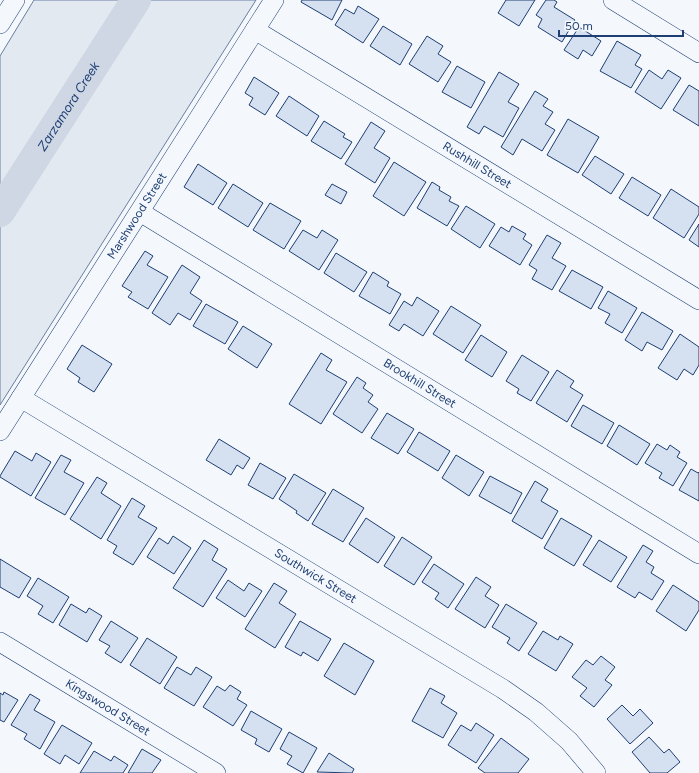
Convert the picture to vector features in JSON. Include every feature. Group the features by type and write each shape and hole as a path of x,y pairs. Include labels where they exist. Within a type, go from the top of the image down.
{"street":[{"path":"0,24 15,0"},
{"name":"Marshwood Street","path":"0,431 274,0"},
{"path":"613,0 699,53"},
{"name":"Rushhill Street","path":"255,30 699,300"},
{"name":"Brookhill Street","path":"140,212 699,554"},
{"name":"Southwick Street","path":"21,398 504,689 536,712 569,741 596,773"},
{"name":"Kingswood Street","path":"0,642 216,773"}],"shaded area":[{"path":"34,0 256,0 0,405 0,56"}],"building":[{"path":"302,0 342,0 332,20 301,2"},
{"path":"506,0 535,0 519,26 498,13"},
{"path":"546,0 554,0 557,2 554,7 575,20 562,42 538,27 542,19 536,15"},
{"path":"358,6 379,19 363,43 335,25 345,9 354,14"},
{"path":"383,26 412,44 400,65 370,46"},
{"path":"579,27 601,41 592,56 583,50 578,59 564,50"},
{"path":"427,36 443,46 438,54 451,62 438,82 409,64"},
{"path":"617,41 641,55 635,65 642,69 631,88 600,71"},
{"path":"457,66 485,82 471,108 442,92"},
{"path":"649,70 662,79 668,70 681,78 661,109 635,92"},
{"path":"499,72 519,84 508,102 519,108 503,137 484,126 479,134 467,127"},
{"path":"254,77 279,93 265,115 249,105 253,98 245,93"},
{"path":"689,85 699,91 699,126 673,110"},
{"path":"535,91 548,99 543,106 553,112 545,124 555,130 542,151 522,139 513,155 501,147"},
{"path":"289,96 319,116 307,136 276,116"},
{"path":"568,119 599,137 578,173 547,155"},
{"path":"324,121 345,134 343,137 352,142 341,159 311,141"},
{"path":"371,122 385,131 374,148 390,158 375,183 345,164"},
{"path":"595,156 624,174 611,194 582,175"},
{"path":"394,162 426,182 404,216 373,196"},
{"path":"198,164 227,183 213,205 184,187"},
{"path":"632,177 661,195 648,216 619,198"},
{"path":"432,182 440,187 439,190 451,197 449,201 459,206 447,226 417,208"},
{"path":"233,184 263,203 248,227 218,208"},
{"path":"332,184 347,192 341,204 325,195"},
{"path":"671,189 699,207 699,214 684,238 653,218"},
{"path":"270,203 301,221 284,249 253,230"},
{"path":"466,206 495,224 480,248 451,229"},
{"path":"699,224 699,247 689,240"},
{"path":"512,226 526,234 523,239 532,245 520,265 489,246 501,227 509,232"},
{"path":"303,230 317,238 322,230 338,240 319,270 289,251"},
{"path":"547,235 561,243 552,258 566,266 552,290 532,279 537,270 529,265"},
{"path":"145,251 153,256 147,265 168,277 148,309 128,297 132,292 122,286"},
{"path":"336,253 367,272 354,292 324,273"},
{"path":"182,265 200,277 190,293 202,301 190,320 178,313 170,325 152,313"},
{"path":"572,270 603,287 591,309 559,291"},
{"path":"373,272 389,282 387,286 401,294 390,314 359,296"},
{"path":"608,291 637,308 622,333 605,323 610,314 598,308"},
{"path":"417,297 439,311 423,336 404,324 399,331 389,325 404,301 412,306"},
{"path":"206,304 238,322 225,344 193,326"},
{"path":"451,306 481,325 463,353 433,334"},
{"path":"642,312 673,331 662,350 647,342 642,351 625,340"},
{"path":"243,326 272,344 257,368 228,349"},
{"path":"680,334 699,347 699,365 693,375 684,369 677,380 658,368"},
{"path":"481,335 507,352 492,377 465,360"},
{"path":"82,345 112,364 94,392 78,382 80,378 67,369"},
{"path":"321,353 332,360 326,370 347,382 321,424 289,404"},
{"path":"522,355 549,372 531,401 517,393 519,389 506,381"},
{"path":"557,370 574,381 570,387 583,395 567,422 536,403"},
{"path":"357,377 366,383 363,388 373,395 368,402 378,409 362,433 333,414"},
{"path":"583,405 614,423 602,444 571,426"},
{"path":"387,413 414,429 398,454 371,438"},
{"path":"619,425 650,444 637,465 607,446"},
{"path":"419,432 450,451 438,471 407,452"},
{"path":"219,439 250,458 243,469 237,465 231,475 206,460"},
{"path":"657,444 667,450 670,445 680,452 677,457 687,463 673,486 659,478 662,473 645,463"},
{"path":"15,451 32,461 36,453 51,462 31,496 0,477"},
{"path":"61,455 71,460 64,472 84,483 65,515 35,498"},
{"path":"456,455 484,472 469,496 442,478"},
{"path":"260,463 286,478 273,499 248,485"},
{"path":"691,469 698,473 699,472 699,501 679,490"},
{"path":"294,474 326,493 308,521 296,513 297,511 279,499"},
{"path":"490,476 522,493 511,514 479,496"},
{"path":"97,477 107,483 101,493 121,506 101,539 70,519"},
{"path":"535,481 548,489 541,501 558,511 542,539 512,521"},
{"path":"333,489 364,508 343,542 312,524"},
{"path":"132,498 145,506 138,517 157,528 133,565 113,553 117,546 107,540"},
{"path":"366,518 395,537 378,563 349,544"},
{"path":"561,518 592,536 574,566 544,548"},
{"path":"173,536 191,548 174,574 147,557 159,538 168,544"},
{"path":"402,537 432,557 414,585 384,566"},
{"path":"204,540 218,549 212,560 227,569 203,607 173,588"},
{"path":"599,540 627,557 611,582 583,565"},
{"path":"643,545 653,551 646,562 654,567 651,573 664,581 652,600 639,592 635,598 617,587"},
{"path":"0,559 31,578 19,598 0,587"},
{"path":"434,564 464,584 448,608 435,599 439,593 422,582"},
{"path":"476,577 491,587 485,596 499,605 485,628 455,609"},
{"path":"38,578 69,597 53,623 38,614 43,606 27,596"},
{"path":"228,580 244,591 249,583 262,591 245,617 216,598"},
{"path":"274,583 287,591 279,603 296,614 275,648 245,629"},
{"path":"673,585 699,602 699,610 686,631 656,611"},
{"path":"71,604 86,613 89,608 102,616 87,642 59,625"},
{"path":"506,604 537,623 519,651 507,643 510,638 492,627"},
{"path":"111,621 138,638 121,663 105,653 110,646 99,640"},
{"path":"300,621 331,639 318,661 303,652 301,656 285,647"},
{"path":"543,631 558,640 560,636 573,644 556,671 528,654"},
{"path":"147,638 177,657 160,684 130,665"},
{"path":"344,643 374,661 355,695 324,676"},
{"path":"601,656 615,667 605,680 612,685 594,707 580,696 587,688 572,677 586,660 593,665"},
{"path":"177,667 191,675 196,667 212,677 194,706 164,688"},
{"path":"230,685 241,692 237,699 247,705 233,726 203,707 217,686 225,691"},
{"path":"430,688 445,696 441,703 457,713 443,738 412,721"},
{"path":"4,692 18,700 4,722 0,720 0,693 3,695"},
{"path":"30,694 40,700 34,710 55,722 40,749 24,739 27,734 11,725"},
{"path":"622,705 633,716 640,709 653,723 630,744 607,719"},
{"path":"251,711 282,729 269,752 255,744 257,739 241,730"},
{"path":"476,723 494,735 476,763 448,745 461,725 471,731"},
{"path":"62,725 92,743 79,764 65,755 60,764 44,754"},
{"path":"289,732 317,748 303,773 287,764 292,756 280,749"},
{"path":"649,737 664,753 669,749 680,762 667,773 650,773 632,752"},
{"path":"501,738 529,759 518,773 485,773 478,768"},
{"path":"142,749 161,760 152,773 128,773"},
{"path":"94,751 111,761 114,756 128,765 123,773 80,773"},
{"path":"329,753 354,769 352,773 317,772"}],"waterway":[{"name":"Zarzamora Creek","path":"0,212 136,0"}]}
